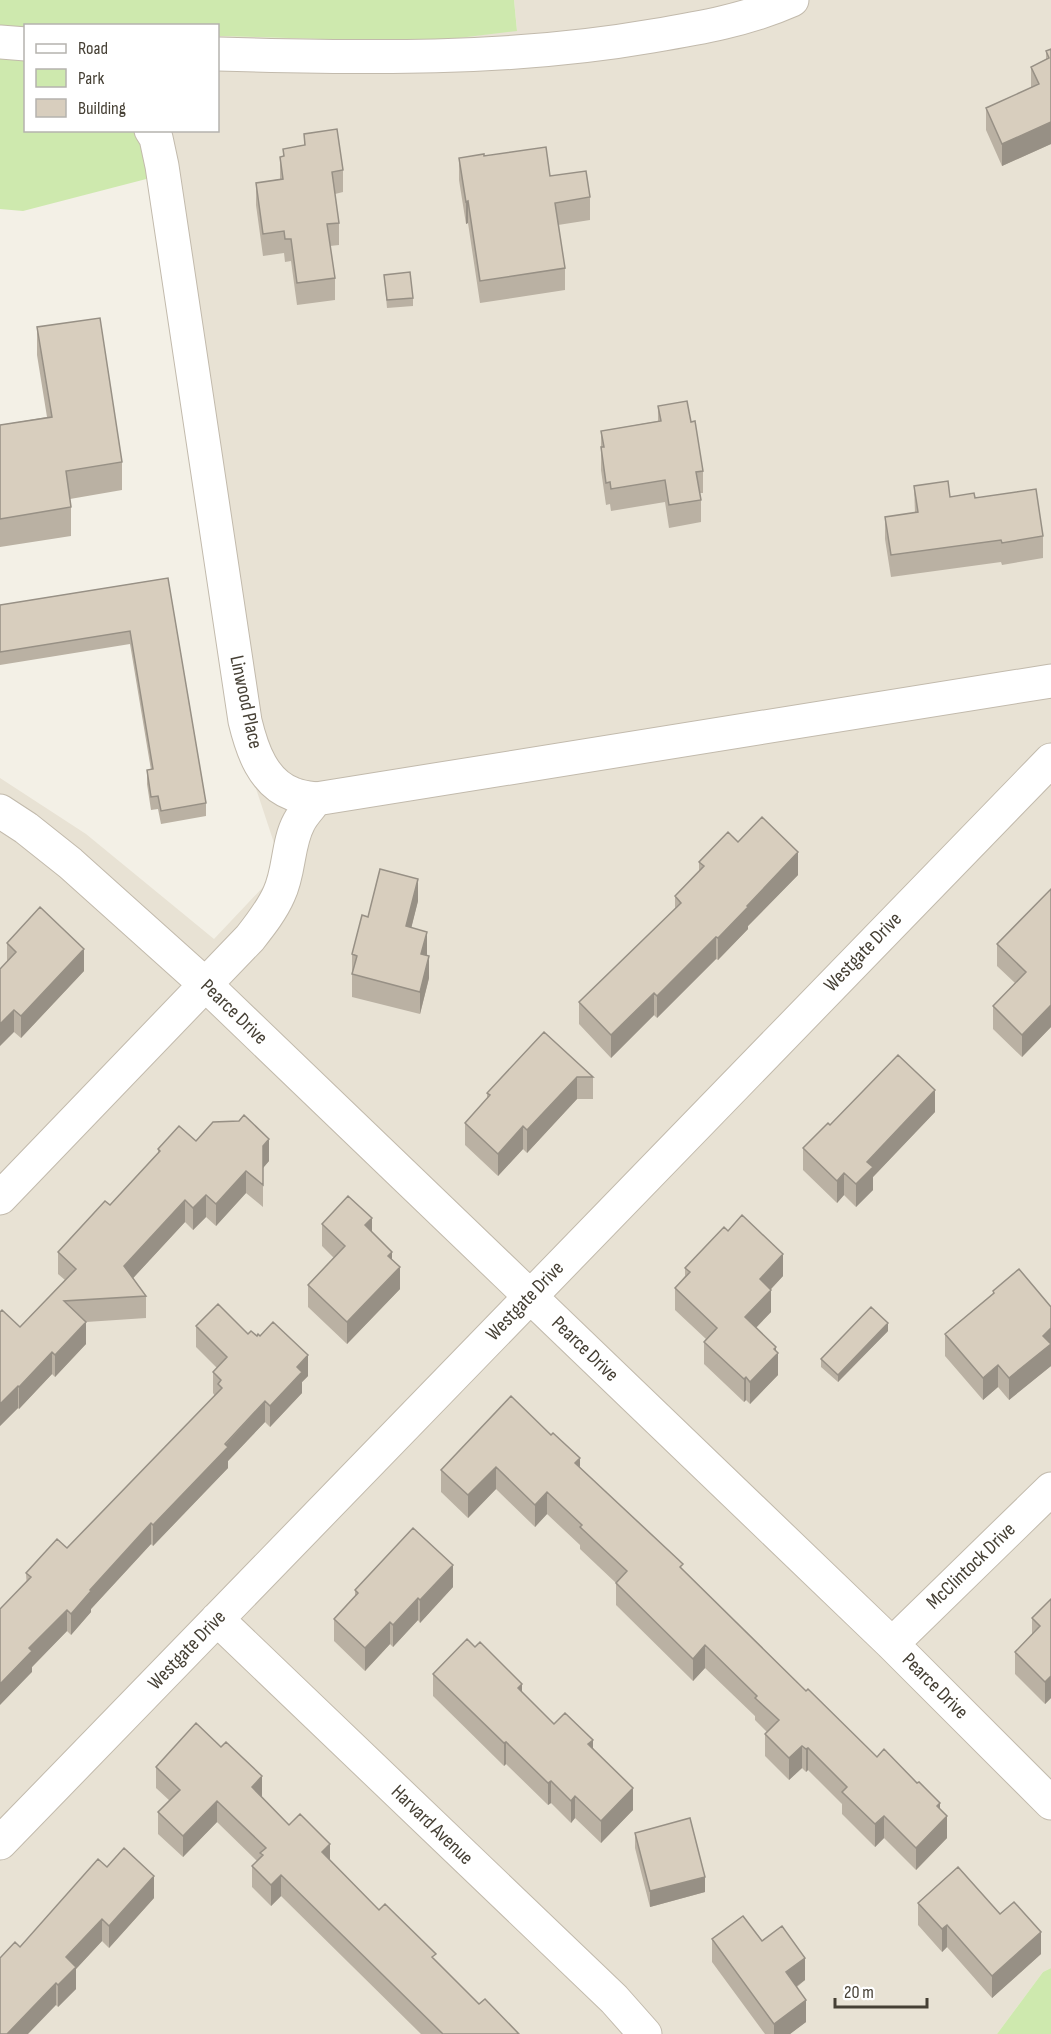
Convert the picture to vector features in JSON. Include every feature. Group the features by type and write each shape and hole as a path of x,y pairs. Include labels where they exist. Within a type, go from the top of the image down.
{"street":[{"path":"219,68 233,54 421,56 603,45 726,22 765,12 792,0"},
{"path":"0,42 24,44"},
{"name":"Linwood Place","path":"157,141 247,729 262,768 274,783 292,794 316,799"},
{"path":"0,1198 206,985 266,918 280,893 291,844 299,821 316,799 1051,681"},
{"name":"Westgate Drive","path":"0,1844 1051,760"},
{"name":"Pearce Drive","path":"0,811 26,828 70,863 206,985 892,1644 1051,1803"},
{"name":"McClintock Drive","path":"892,1644 1051,1489"},
{"name":"Harvard Avenue","path":"217,1618 614,1999 645,2034"}],"shaded area":[{"path":"514,0 1051,0 1051,1968 1043,1972 997,2034 0,2034 0,778 86,834 214,939 266,884 276,849 238,734 150,132 219,132 219,36 426,42 517,30"}],"green space":[{"path":"0,0 514,0 517,31 426,42 219,36 219,24 24,24 24,132 150,132 154,177 23,211 0,209"},
{"path":"1051,1968 1051,2034 997,2034 1043,1972"}],"building":[{"path":"1051,49 1051,122 1002,144 986,108 1039,84 1031,67 1049,58 1046,51"},
{"path":"337,129 343,170 332,172 339,223 327,224 335,278 297,283 291,239 285,239 284,231 263,234 256,183 283,179 280,157 284,156 283,149 305,145 304,134"},
{"path":"546,147 550,176 586,171 590,197 555,203 565,268 480,281 459,158"},
{"path":"410,272 413,298 387,300 384,275"},
{"path":"100,318 122,462 66,471 71,507 0,519 0,425 52,417 37,327"},
{"path":"687,401 691,422 695,421 703,471 696,472 701,500 669,505 665,480 611,489 610,482 606,483 601,431 661,421 658,406"},
{"path":"948,481 950,497 974,493 975,498 1036,489 1043,536 1002,543 1001,540 891,555 885,517 918,512 914,486"},
{"path":"168,578 206,803 161,811 158,796 151,797 147,770 153,769 130,631 0,652 0,605"},
{"path":"762,817 798,852 718,938 716,937 657,996 654,993 611,1035 579,1002 681,903 675,896 704,866 699,862 728,832 738,842"},
{"path":"380,869 418,879 406,926 427,932 421,954 429,956 420,992 352,974 357,956 352,954 362,915 368,917"},
{"path":"1051,889 1051,1005 1022,1035 993,1006 1026,972 997,944"},
{"path":"40,907 84,949 21,1016 14,1010 0,1024 0,969 16,952 7,943"},
{"path":"544,1032 593,1077 577,1077 527,1130 523,1126 498,1154 465,1123 490,1095 487,1093"},
{"path":"898,1055 935,1090 867,1162 873,1167 856,1184 844,1173 837,1181 803,1148 828,1123 830,1125"},
{"path":"244,1115 269,1139 263,1146 263,1185 246,1171 216,1204 206,1195 193,1208 185,1200 124,1266 146,1296 64,1301 86,1322 55,1355 52,1352 0,1404 0,1312 2,1310 20,1327 76,1269 58,1252 105,1201 110,1205 160,1151 158,1149 179,1126 196,1141 213,1122 239,1121"},
{"path":"348,1196 372,1218 365,1225 392,1252 388,1256 400,1267 347,1322 308,1285 345,1246 322,1224"},
{"path":"742,1215 783,1254 760,1279 771,1290 745,1317 776,1347 774,1349 778,1353 750,1382 704,1342 717,1328 675,1288 690,1272 685,1268 724,1227 728,1231"},
{"path":"1019,1269 1051,1307 1051,1328 1043,1336 1051,1344 1009,1378 998,1365 983,1378 945,1334"},
{"path":"218,1304 248,1334 251,1331 260,1336 273,1322 308,1355 297,1367 302,1372 270,1406 265,1401 225,1444 228,1447 153,1525 151,1523 71,1614 67,1610 29,1648 32,1651 0,1684 0,1609 31,1577 26,1573 57,1539 67,1548 222,1388 218,1384 221,1380 213,1372 227,1357 196,1326"},
{"path":"871,1307 888,1323 838,1375 821,1359"},
{"path":"511,1396 551,1435 553,1433 580,1458 575,1463 683,1564 680,1567 806,1691 808,1689 877,1757 884,1749 940,1803 937,1806 947,1816 916,1848 884,1816 875,1824 842,1792 847,1787 808,1748 802,1746 789,1758 765,1734 779,1720 705,1645 693,1659 616,1583 627,1571 547,1492 535,1505 496,1467 468,1495 441,1470"},
{"path":"413,1528 453,1565 420,1600 418,1598 393,1625 390,1622 365,1648 334,1619 358,1593 355,1590"},
{"path":"1051,1599 1051,1676 1045,1682 1015,1652 1040,1626 1032,1618"},
{"path":"467,1639 475,1647 480,1642 522,1684 518,1688 554,1724 565,1713 593,1740 588,1744 633,1788 601,1821 575,1796 571,1801 551,1781 548,1783 433,1674"},
{"path":"196,1723 221,1747 226,1742 262,1776 252,1787 289,1825 300,1814 330,1844 322,1852 379,1910 385,1904 436,1954 432,1957 479,2004 485,1999 519,2034 443,2034 281,1875 271,1885 252,1866 263,1855 260,1853 266,1848 217,1801 183,1836 158,1812 180,1790 156,1767"},
{"path":"690,1818 705,1877 650,1891 635,1833"},
{"path":"124,1848 154,1876 109,1926 102,1919 66,1957 76,1967 58,1985 56,1983 7,2034 0,2034 0,1958 15,1942 20,1947 98,1859 107,1867"},
{"path":"958,1867 1000,1914 1014,1902 1041,1932 992,1976 947,1925 942,1929 918,1903"},
{"path":"743,1916 762,1941 782,1926 805,1958 786,1972 806,2000 774,2024 712,1939"}]}
